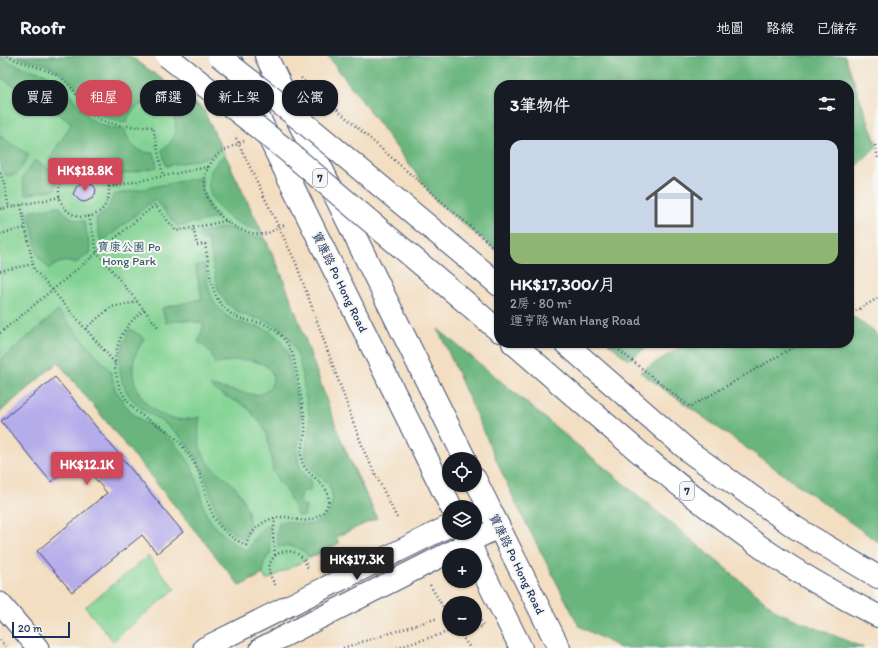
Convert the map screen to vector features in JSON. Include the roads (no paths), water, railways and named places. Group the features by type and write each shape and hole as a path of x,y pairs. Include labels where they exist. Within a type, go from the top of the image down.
{"main road":[{"name":"7","path":"168,56 285,149 494,327"},
{"path":"219,56 302,121 494,281"},
{"name":"寶康路 Po Hong Road","path":"228,56 448,500"},
{"path":"266,56 462,452"},
{"name":"7","path":"519,348 661,470 758,545 848,601 878,616"},
{"path":"571,348 692,453 796,528 878,577"},
{"name":"寶康路 Po Hong Road","path":"479,492 488,517 558,648"},
{"path":"471,547 521,648"}],"street":[{"path":"261,648 471,547 488,517"},
{"path":"204,648 442,529"},
{"path":"0,603 38,648"}],"park label":[{"name":"寶康公園 Po Hong Park","path":"129,254"}]}
